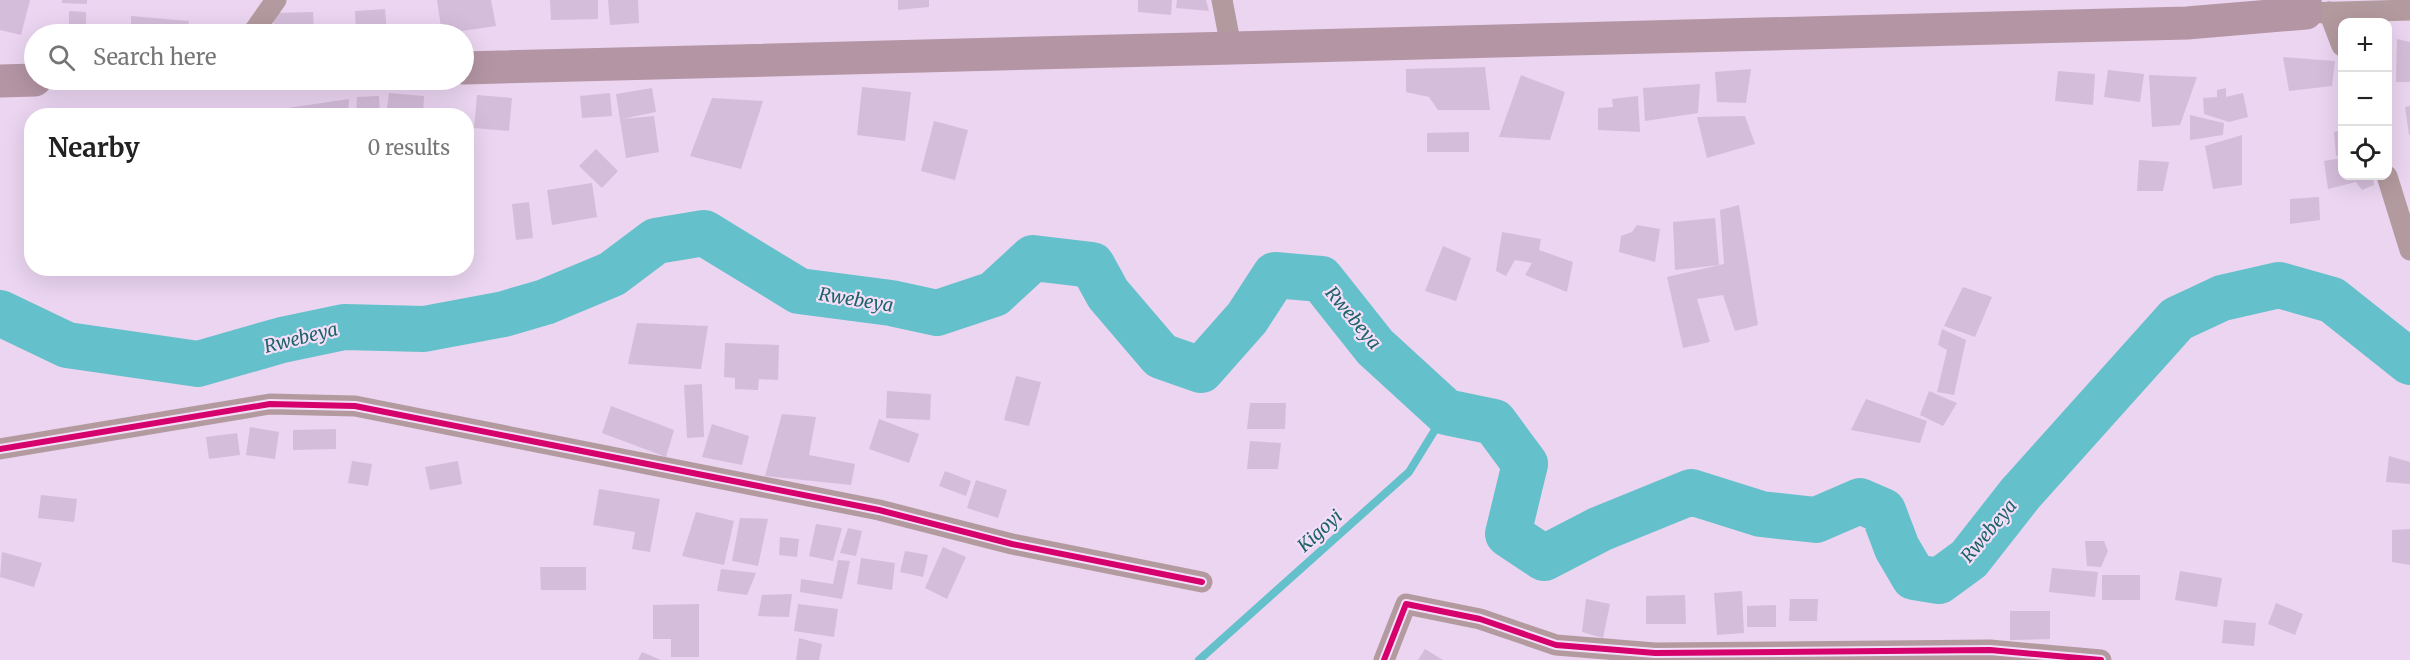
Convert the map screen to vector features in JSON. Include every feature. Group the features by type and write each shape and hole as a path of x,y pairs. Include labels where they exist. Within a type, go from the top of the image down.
{"main road":[{"path":"474,68 2187,23 2313,8"},
{"path":"0,81 24,80"}],"street":[{"path":"259,24 276,0"},
{"path":"1222,0 1231,47"},
{"path":"2313,8 2410,10"},
{"path":"2313,8 2338,40"},
{"path":"2388,180 2410,250"},
{"path":"0,449 270,404 355,406 879,510 1012,544 1202,582"},
{"path":"1384,660 1406,604 1480,618 1556,645 1567,646 1655,653 1990,650 2101,660"}],"building":[{"path":"0,0 30,0 21,35 0,30"},
{"path":"62,0 87,0 87,4 62,3"},
{"path":"437,0 491,0 496,26 474,29 474,24 441,24"},
{"path":"550,0 598,0 598,19 551,20"},
{"path":"608,0 638,0 639,23 610,25"},
{"path":"898,0 929,0 929,7 898,10"},
{"path":"1138,0 1172,0 1171,15 1138,12"},
{"path":"1177,0 1206,0 1209,11 1176,8"},
{"path":"385,9 386,24 356,24 355,11"},
{"path":"69,11 86,12 86,24 69,24"},
{"path":"313,12 314,24 274,24 273,13"},
{"path":"131,16 189,21 188,24 131,24"},
{"path":"2397,39 2410,42 2410,82 2396,82"},
{"path":"2283,57 2335,61 2332,86 2289,91"},
{"path":"1485,67 1490,110 1438,110 1429,97 1406,92 1406,69"},
{"path":"1751,69 1746,103 1717,102 1715,72"},
{"path":"2108,70 2144,74 2140,102 2104,97"},
{"path":"2058,71 2095,74 2093,105 2055,101"},
{"path":"1521,75 1565,92 1550,140 1499,137"},
{"path":"2149,75 2197,77 2180,125 2152,127"},
{"path":"1700,84 1698,113 1645,121 1643,88"},
{"path":"862,87 911,92 905,141 857,135"},
{"path":"652,88 656,112 622,119 654,116 659,152 626,158 616,94"},
{"path":"2226,88 2226,97 2243,93 2248,117 2229,122 2204,114 2203,98 2217,97 2217,90"},
{"path":"389,93 424,96 423,108 387,108"},
{"path":"610,93 612,116 582,118 580,96"},
{"path":"477,95 512,98 509,131 474,128"},
{"path":"379,96 380,108 356,108 357,97"},
{"path":"1638,96 1640,132 1598,130 1598,108 1613,107 1612,99"},
{"path":"712,98 763,101 741,169 690,156"},
{"path":"349,99 348,108 288,108"},
{"path":"2410,106 2410,135 2409,135 2405,107"},
{"path":"2190,115 2224,123 2223,135 2190,140"},
{"path":"1745,116 1755,144 1707,158 1697,117"},
{"path":"934,121 968,130 955,180 921,171"},
{"path":"2338,131 2338,156 2336,156 2334,132"},
{"path":"1469,132 1469,152 1427,152 1427,133"},
{"path":"2242,135 2242,185 2213,189 2205,146"},
{"path":"596,149 618,171 602,188 579,166"},
{"path":"2338,159 2338,180 2373,180 2374,185 2362,190 2356,182 2328,189 2324,161"},
{"path":"2139,160 2169,162 2163,191 2137,191"},
{"path":"592,183 597,217 552,225 547,190"},
{"path":"2319,197 2320,220 2290,224 2290,199"},
{"path":"529,202 533,238 516,240 512,204"},
{"path":"1739,205 1758,325 1735,331 1723,295 1697,299 1710,342 1683,348 1667,277 1724,264 1720,210"},
{"path":"1715,218 1719,265 1675,270 1673,222"},
{"path":"1637,225 1660,229 1655,262 1619,252 1621,236 1632,232"},
{"path":"1502,232 1541,239 1539,250 1573,262 1567,292 1525,275 1532,263 1515,260 1506,276 1496,271"},
{"path":"1443,246 1471,258 1456,301 1425,291"},
{"path":"1963,287 1992,297 1975,337 1944,326"},
{"path":"637,323 708,326 701,369 628,364"},
{"path":"1942,329 1966,340 1954,395 1937,392 1947,350 1938,345"},
{"path":"725,343 779,345 778,380 759,379 758,390 735,389 735,378 724,377"},
{"path":"1016,376 1041,382 1029,426 1004,420"},
{"path":"702,384 704,437 687,438 684,385"},
{"path":"887,391 931,394 930,420 886,418"},
{"path":"1929,391 1957,403 1943,426 1920,415"},
{"path":"1866,399 1927,421 1920,443 1851,430"},
{"path":"1250,403 1286,403 1285,429 1247,429"},
{"path":"611,406 674,430 666,457 602,433"},
{"path":"782,414 816,417 809,455 855,464 851,485 765,476"},
{"path":"879,419 919,434 909,463 869,449"},
{"path":"712,424 749,436 742,465 702,457"},
{"path":"250,427 279,432 275,459 246,455"},
{"path":"336,429 336,449 293,450 293,430"},
{"path":"237,433 240,455 209,459 206,437"},
{"path":"1250,441 1281,443 1278,469 1247,469"},
{"path":"2389,456 2410,462 2410,484 2386,482"},
{"path":"352,461 372,464 368,486 348,483"},
{"path":"458,461 462,484 430,490 425,467"},
{"path":"945,471 971,481 966,496 939,486"},
{"path":"976,480 1007,490 998,518 967,508"},
{"path":"599,489 660,499 650,552 632,549 635,532 593,525"},
{"path":"41,495 77,499 74,522 38,518"},
{"path":"696,512 734,521 724,565 682,556"},
{"path":"740,518 768,519 758,566 732,561"},
{"path":"816,524 842,528 833,561 809,556"},
{"path":"848,528 862,531 856,556 840,553"},
{"path":"2410,529 2410,565 2392,562 2392,530"},
{"path":"780,537 799,539 797,557 779,555"},
{"path":"2085,541 2104,541 2108,551 2101,567 2087,566"},
{"path":"943,547 966,557 947,599 925,588"},
{"path":"905,551 928,555 923,577 900,572"},
{"path":"2,552 42,563 34,587 0,577"},
{"path":"861,558 895,563 892,590 857,584"},
{"path":"838,560 850,561 842,599 800,592 801,579 833,584"},
{"path":"540,567 586,567 586,590 541,590"},
{"path":"2052,568 2098,572 2095,597 2049,592"},
{"path":"721,569 756,573 747,595 717,591"},
{"path":"2180,571 2222,578 2217,607 2175,600"},
{"path":"2102,575 2140,575 2140,600 2102,600"},
{"path":"1742,591 1744,633 1717,635 1714,593"},
{"path":"792,594 789,617 758,616 762,595"},
{"path":"1685,595 1686,624 1646,624 1646,596"},
{"path":"1586,599 1610,604 1603,638 1582,632"},
{"path":"1790,599 1818,599 1817,621 1789,621"},
{"path":"2276,603 2303,614 2295,635 2268,624"},
{"path":"699,604 699,657 671,657 671,639 653,639 653,605"},
{"path":"798,604 838,609 834,637 794,631"},
{"path":"1776,605 1776,627 1747,627 1747,606"},
{"path":"2010,611 2050,611 2050,639 2010,640"},
{"path":"2224,620 2256,623 2254,646 2222,643"},
{"path":"799,638 822,644 819,660 796,660"},
{"path":"1425,649 1443,660 1418,660"},
{"path":"642,652 661,660 638,660"}],"waterway":[{"name":"Rwebeya","path":"0,313 67,345 198,364 282,340 344,327 424,329 504,314 545,302 612,274 656,241 704,233 799,291 891,303 937,313 994,294 1033,258 1092,265 1108,294 1161,356 1201,370 1247,318 1275,275 1321,279 1375,347 1446,412 1494,422 1525,464 1508,534 1544,558 1600,529 1691,492 1761,514 1816,520 1860,501 1883,511 1897,548 1914,577 1939,581 1969,559 2020,494 2177,319 2222,298 2279,285 2332,300 2410,362"},
{"name":"Kigoyi","path":"1199,660 1409,472 1446,412"}],"cycle path":[{"path":"0,449 270,404 355,406 879,510 1012,544 1202,582"},
{"path":"1384,660 1406,604 1480,619 1556,645 1655,653 1990,650 2101,660"}]}
